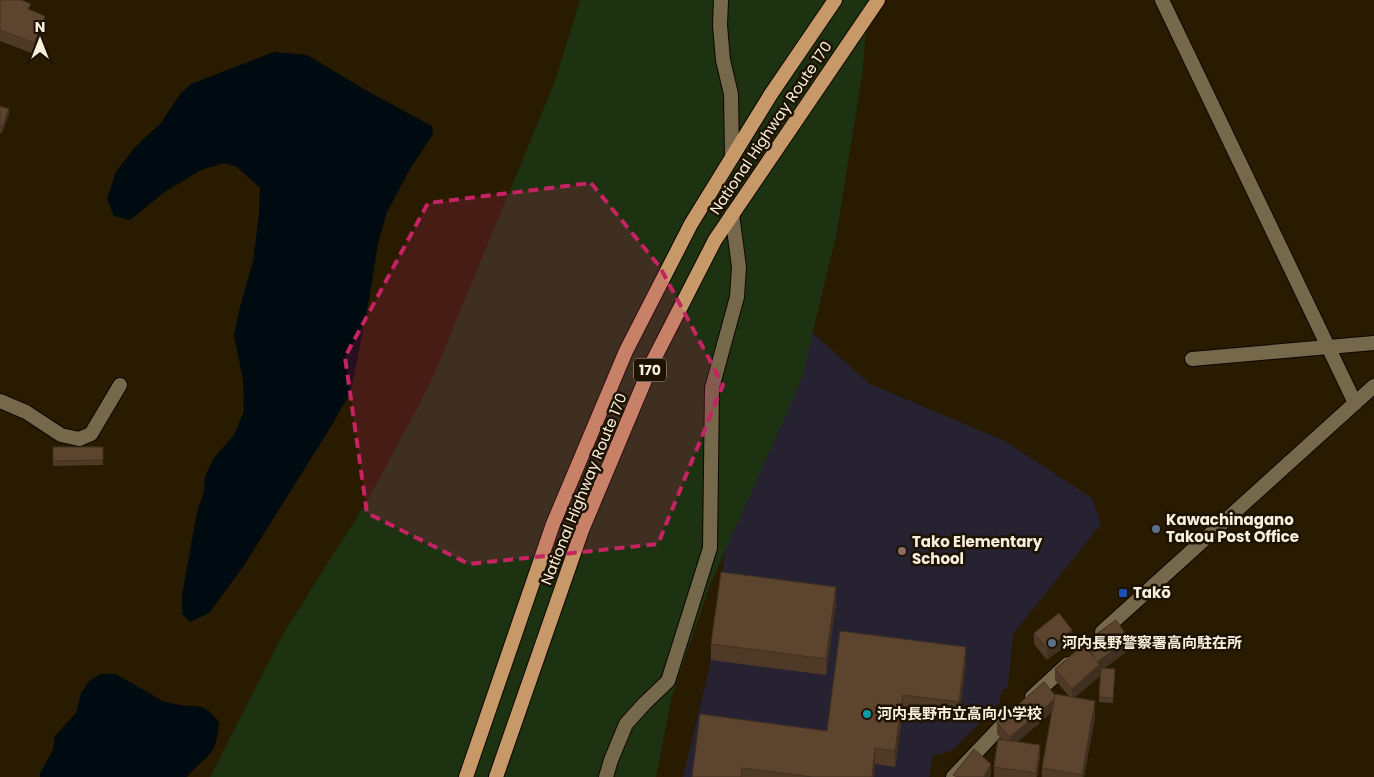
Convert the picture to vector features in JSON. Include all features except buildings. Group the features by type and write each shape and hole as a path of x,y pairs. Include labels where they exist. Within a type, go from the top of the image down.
{"highway":[{"name":"National Highway Route 170","path":"466,774 553,524 626,351 690,224 771,94 835,0"},
{"name":"National Highway Route 170","path":"496,777 582,530 653,362 715,240 878,0"}],"street":[{"path":"722,0 720,25 723,60 731,94 732,157"},
{"path":"1162,0 1355,403"},
{"path":"606,777 626,724 668,681 710,548 712,388 738,297 739,267 732,214"},
{"path":"1192,359 1374,343"},
{"path":"0,401 26,412 61,435 79,439 91,434 120,385"},
{"path":"1094,640 1374,386"},
{"path":"954,777 1015,713 1080,653"}],"highlighted area":[{"path":"591,183 660,267 723,385 658,544 469,564 367,513 345,357 428,203"}],"shaded area":[{"path":"274,52 307,55 369,92 432,126 433,134 410,169 387,212 378,243 351,391 332,425 243,567 209,613 190,622 182,614 182,595 197,512 204,492 205,477 213,459 234,435 244,411 243,380 234,335 253,261 260,188 237,167 224,163 201,170 166,191 130,220 114,216 107,199 116,172 135,147 161,123 180,94 191,84"},
{"name":"Tako Elementary School","path":"796,318 870,384 1005,441 1092,498 1101,524 1013,634 1008,687 1001,691 1000,702 953,750 933,756 929,777 683,777 709,669 722,578 731,492"},
{"path":"101,674 115,674 163,701 179,705 202,707 209,711 219,722 216,743 210,754 187,777 40,777 40,773 53,750 55,736 76,713 81,693 89,681"}],"green space":[{"path":"580,0 868,0 863,70 836,236 801,381 710,585 672,696 656,777 210,777 283,634 369,498 430,384 555,81"}],"place":[{"name":"Kawachinagano Takou Post Office","path":"1156,529"},
{"name":"Tako Elementary School","path":"902,551"},
{"name":"Takō","path":"1123,593"},
{"name":"河内長野警察署高向駐在所","path":"1052,643"},
{"name":"河内長野市立高向小学校","path":"867,714"}]}
